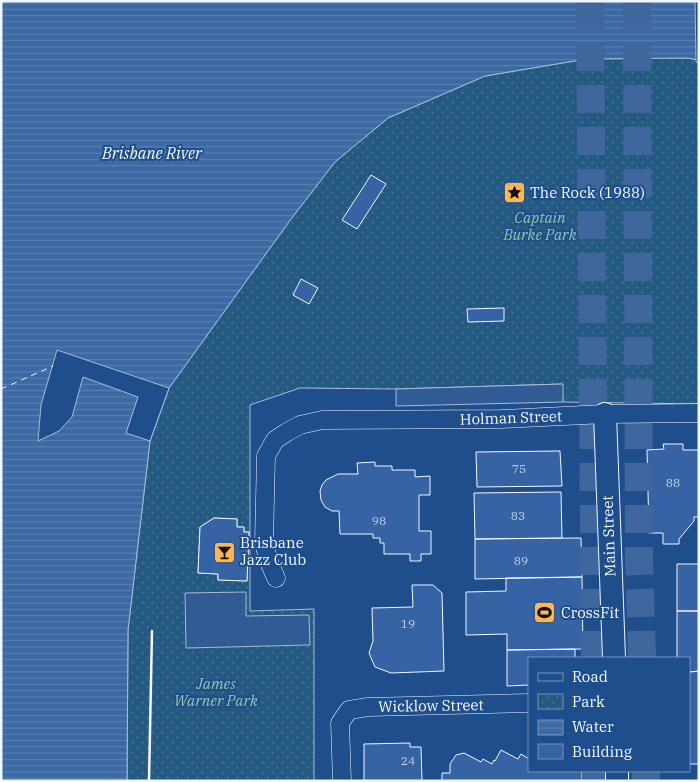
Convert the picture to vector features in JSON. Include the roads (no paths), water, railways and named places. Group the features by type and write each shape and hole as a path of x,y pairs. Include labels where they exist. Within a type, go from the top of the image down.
{"street":[{"name":"Holman Street","path":"276,578 264,544 266,456 276,440 300,425 322,420 501,419 605,414 699,413"},
{"name":"Main Street","path":"605,414 614,657"},
{"name":"Wicklow Street","path":"342,781 340,723 349,710 368,707 528,703"}],"water":[{"name":"Brisbane River","path":"1,1 699,1 699,60 687,58 586,59 485,76 388,118 335,162 291,219 169,388 150,441 128,630 127,781 1,781"}],"tunnel":[{"path":"590,1 595,657"},
{"path":"637,1 639,555 642,657"},
{"path":"596,772 596,781"},
{"path":"646,772 646,781"}],"place":[{"name":"The Rock (1988)","path":"514,193"},
{"name":"Brisbane Jazz Club","path":"224,552"},
{"name":"CrossFit","path":"545,613"}],"park label":[{"name":"Captain Burke Park","path":"540,226"},
{"name":"James Warner Park","path":"216,692"}]}
